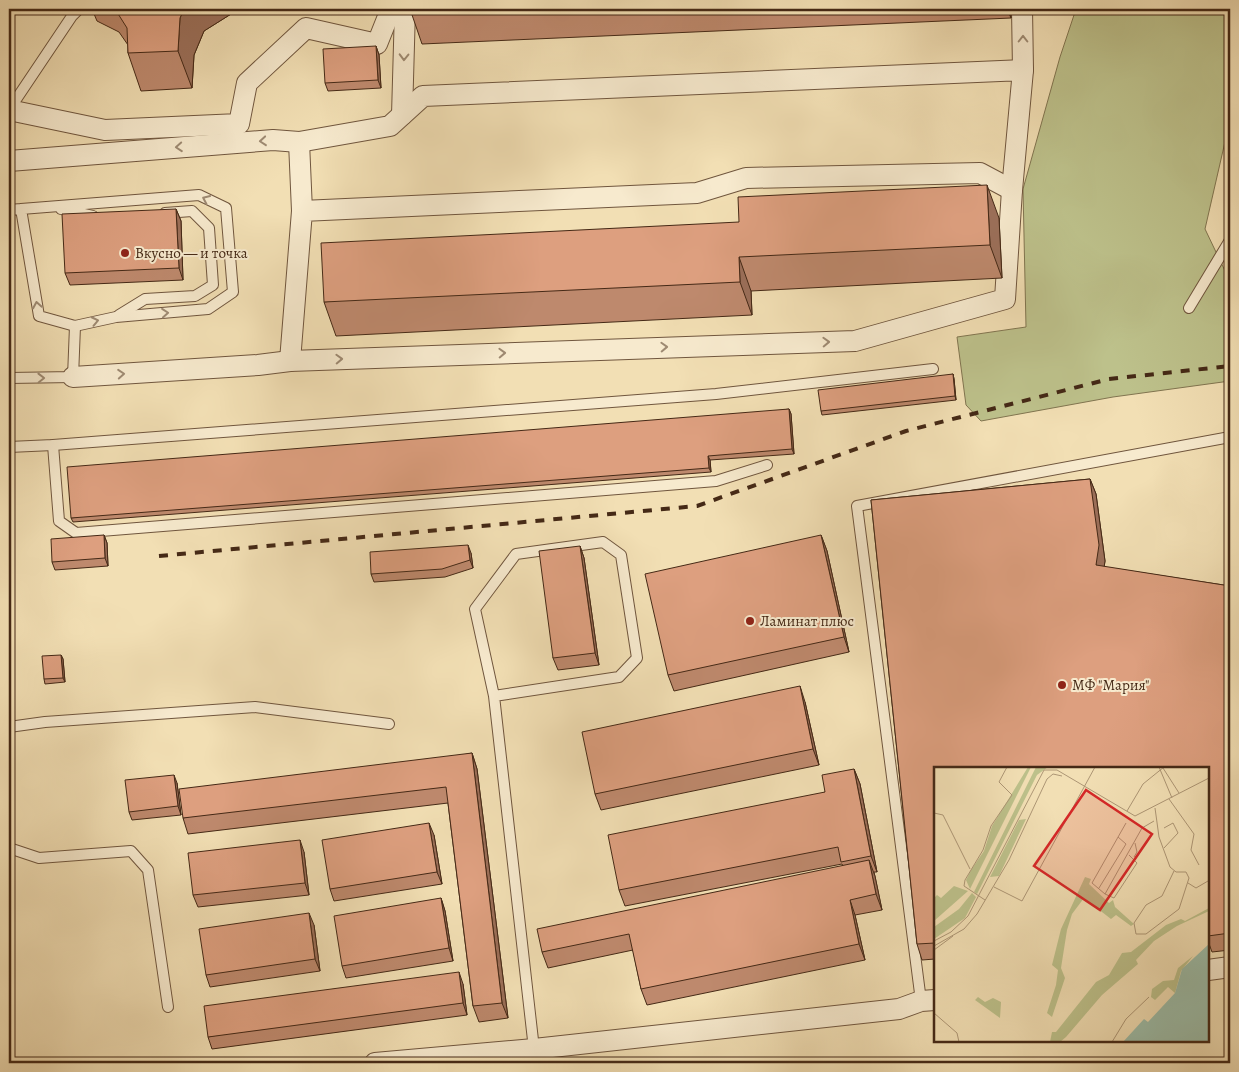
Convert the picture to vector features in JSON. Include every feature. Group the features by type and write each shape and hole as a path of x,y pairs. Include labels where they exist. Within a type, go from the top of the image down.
{"street":[{"path":"9,110 105,130 239,124 247,83 306,28 377,44 392,9"},
{"path":"402,115 405,9"},
{"path":"73,377 290,361 855,341 1005,299 1012,190 1023,70 1022,9"},
{"path":"9,160 272,140 299,142 390,126 423,96 1023,70"},
{"path":"290,361 302,211 299,142"},
{"path":"302,211 697,193 746,178 980,172 1012,190"},
{"path":"1209,970 1230,967"},
{"path":"375,1063 534,1049 899,1008 928,1001"}],"lane":[{"path":"9,110 72,16 79,9"},
{"path":"9,210 49,206 198,195 226,208 233,292 208,309 116,317 75,326 39,316 21,209"},
{"path":"49,206 103,218"},
{"path":"116,317 145,299 195,296 213,285 209,228 192,211 152,214"},
{"path":"1189,308 1230,240"},
{"path":"9,378 73,377 75,326"},
{"path":"9,447 716,394 933,369"},
{"path":"928,1001 857,506 1230,437"},
{"path":"53,445 59,521 76,533 716,481 767,465"},
{"path":"494,696 619,677 637,658 621,555 603,542 516,554 475,609 494,696 534,1049"},
{"path":"9,727 44,722 255,707 389,724"},
{"path":"9,848 39,858 130,851 148,870 168,1007"}],"green space":[{"path":"1076,9 1230,9 1230,120 1205,229 1226,273 1230,274 1230,381 1113,397 981,421 966,405 957,337 1026,327 1023,189 1060,57"}],"building":[{"path":"115,9 184,9 180,18 178,51 128,53 127,28"},
{"path":"410,9 450,9 410,10"},
{"path":"376,46 378,80 325,83 323,49"},
{"path":"987,185 990,245 739,257 740,282 324,302 321,243 739,222 738,197"},
{"name":"Вкусно — и точка","path":"176,209 179,268 65,273 62,214"},
{"path":"953,374 955,396 821,411 818,390"},
{"path":"789,409 792,449 708,456 709,468 71,518 67,467"},
{"name":"МФ \"Мария\"","path":"1090,479 1099,545 1096,565 1230,586 1230,933 1209,936 1209,767 934,767 934,943 917,944 871,500"},
{"path":"104,535 105,558 52,562 51,539"},
{"name":"Ламинат плюс","path":"821,535 844,637 668,675 645,574"},
{"path":"468,545 470,560 442,569 371,574 370,552"},
{"path":"580,546 595,653 553,658 539,551"},
{"path":"61,655 63,678 44,679 42,656"},
{"path":"800,686 813,749 595,794 582,732"},
{"path":"472,753 502,1003 473,1006 446,787 183,818 179,789"},
{"path":"854,769 871,856 841,862 838,847 619,890 608,835 825,792 822,775"},
{"path":"174,775 178,806 129,812 125,780"},
{"path":"429,823 437,872 330,889 322,840"},
{"path":"300,840 305,883 193,895 188,853"},
{"path":"869,860 876,894 850,900 859,944 641,989 629,934 542,952 537,929"},
{"path":"441,898 449,948 342,966 334,916"},
{"path":"309,913 315,959 206,975 199,929"},
{"path":"459,972 463,1003 208,1037 204,1006"}],"railway":[{"path":"159,556 697,506 906,431 1109,379 1230,366"}],"place":[{"name":"Вкусно — и точка","path":"125,253"},
{"name":"Ламинат плюс","path":"750,621"},
{"name":"МФ \"Мария\"","path":"1062,685"}]}
